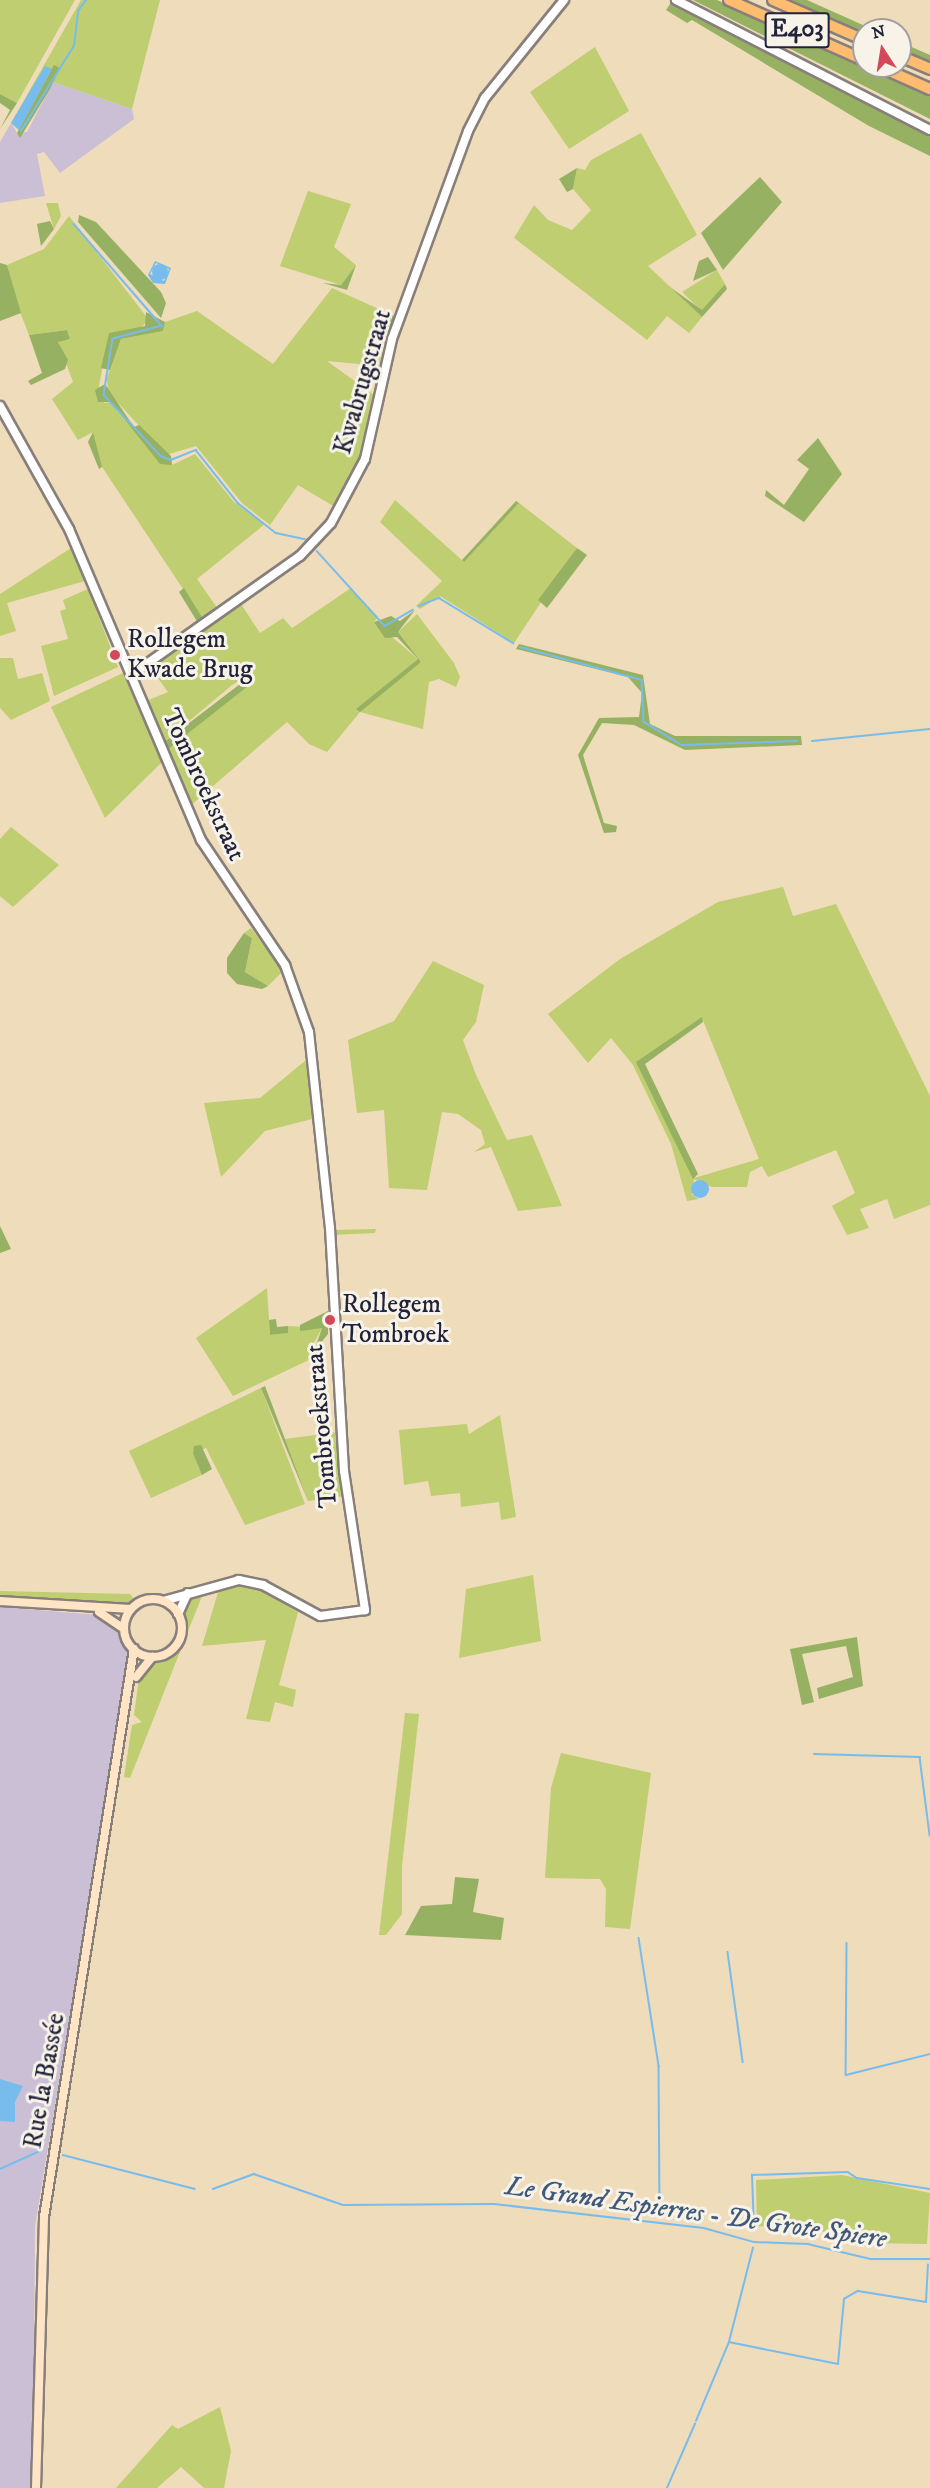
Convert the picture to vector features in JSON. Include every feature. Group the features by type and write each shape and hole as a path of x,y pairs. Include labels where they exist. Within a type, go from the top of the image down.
{"highway":[{"name":"E403","path":"729,0 852,55"},
{"name":"E403","path":"773,0 852,35"},
{"path":"912,61 930,69"},
{"path":"905,78 930,89"}],"main road":[{"path":"0,1600 96,1610 131,1609 150,1599 164,1601 178,1614 177,1643 152,1656 134,1649 124,1629 96,1610"},
{"path":"124,1629 131,1609"},
{"name":"Rue la Bassée","path":"36,2488 44,2217 132,1685 134,1649"},
{"name":"Rue la Bassée","path":"132,1685 152,1656"}],"street":[{"name":"Kwabrugstraat","path":"130,675 300,556 331,523 365,459 392,339 468,131 485,98 564,0"},
{"path":"676,0 930,130"},
{"name":"Tombroekstraat","path":"0,406 69,529 207,852 297,990 309,1032 326,1190 344,1471 365,1610 320,1616 244,1580 191,1590"},
{"path":"164,1601 191,1590"},
{"path":"178,1614 191,1590"}],"shaded area":[{"path":"53,82 132,109 134,119 60,173 44,152 37,154 45,196 0,203 0,142 11,123 17,133 27,132"},
{"path":"0,1607 99,1615 115,1624 130,1656 35,2226 33,2488 0,2488"}],"green space":[{"path":"0,0 75,0 17,103 0,94"},
{"path":"81,0 160,0 132,109 53,82 60,68 54,66 19,130 11,123"},
{"path":"693,0 717,0 852,60 852,78 892,78 930,95 930,119"},
{"path":"790,0 807,0 852,20 852,28"},
{"path":"670,4 930,136 930,156 869,126 692,20 687,23 666,10"},
{"path":"595,47 629,111 569,149 530,92"},
{"path":"912,47 930,55 930,62 912,54"},
{"path":"54,65 60,68 20,138 17,133"},
{"path":"0,94 17,103 0,129 10,110 0,103"},
{"path":"641,133 697,235 648,266 702,317 689,333 667,316 647,340 514,238 534,205 548,220 572,230 591,210 573,189 577,168 585,170 591,160"},
{"path":"577,168 573,189 567,192 559,179"},
{"path":"760,177 782,202 723,270 701,233"},
{"path":"308,191 351,204 334,247 356,265 341,285 280,266"},
{"path":"46,203 58,203 61,216 54,229"},
{"path":"79,215 96,222 161,292 166,303 161,318 78,222"},
{"path":"69,216 149,320 140,328 109,333 99,386 104,403 111,402 172,465 195,454 234,502 265,524 197,579 218,609 203,619 100,464 93,432 78,440 52,399 73,382 58,341 70,339 67,330 29,335 18,307 7,265 44,249"},
{"path":"50,221 54,229 41,246 37,224"},
{"path":"708,257 717,270 693,281 699,261"},
{"path":"0,263 7,265 21,313 0,321"},
{"path":"356,265 347,290 323,283 341,285"},
{"path":"717,270 725,284 702,311 682,292"},
{"path":"725,284 727,289 702,317 670,287 702,310"},
{"path":"332,288 390,314 380,340 385,342 379,366 327,361 374,395 364,454 335,507 298,485 270,525 242,503 196,446 166,455 108,392 107,378 121,339 163,331 165,322 197,311 273,364"},
{"path":"146,312 165,322 163,331 121,339 110,370 101,368 109,333 145,326"},
{"path":"390,314 394,316 385,342 380,340"},
{"path":"67,330 70,339 58,342 68,360 65,369 31,385 28,381 42,373 29,335"},
{"path":"105,384 134,427 139,425 171,456 172,465 160,464 111,402 98,402 95,390"},
{"path":"93,432 102,467 99,469 88,442"},
{"path":"818,438 842,474 804,522 765,496 766,490 784,505 809,469 797,460"},
{"path":"395,500 464,562 519,503 577,548 514,643 440,596 420,609 416,606 442,581 380,522"},
{"path":"516,501 519,503 464,562 462,560"},
{"path":"71,548 85,581 7,603 16,631 0,636 0,594"},
{"path":"577,548 587,555 547,608 538,600"},
{"path":"184,588 203,619 198,623 179,592"},
{"path":"351,588 378,617 374,622 418,659 357,709 421,662 398,632 417,614 454,663 460,677 456,687 439,679 429,682 423,729 360,712 327,752 309,744 287,722 190,806 167,750 247,686 239,681 232,685 163,743 146,701 168,692 149,666 241,604 260,633 283,618 292,628"},
{"path":"88,589 118,667 54,696 41,646 68,639 60,611 66,609 63,600"},
{"path":"415,610 398,632 421,662 360,712 356,709 418,659 397,637 385,638 374,622 391,616 400,621"},
{"path":"519,644 643,675 650,724 675,736 801,736 802,745 685,750 634,725 602,723 583,755 604,823 617,826 616,832 604,833 578,755 599,718 639,717 642,693 628,677 516,649"},
{"path":"0,658 13,658 18,679 42,673 50,701 11,720 0,708"},
{"path":"123,673 162,762 105,818 51,707"},
{"path":"244,681 248,686 167,750 163,743"},
{"path":"11,827 59,865 13,907 0,896 0,839"},
{"path":"783,887 793,916 836,904 930,1096 930,1205 894,1219 887,1199 860,1209 869,1228 847,1235 832,1206 855,1193 836,1150 768,1177 762,1166 750,1172 747,1187 712,1187 694,1179 692,1195 699,1199 687,1201 671,1144 633,1065 611,1038 588,1063 548,1014 620,959 718,902","holes":["702,1018 759,1159 694,1178 637,1062"]},
{"path":"251,928 283,971 268,986 245,972 252,938 244,933"},
{"path":"244,933 252,938 245,972 268,986 262,989 237,984 227,973 227,958"},
{"path":"433,961 484,985 476,1022 463,1040 476,1075 507,1140 532,1135 562,1206 518,1211 491,1147 474,1152 485,1144 481,1130 458,1114 442,1112 427,1190 389,1188 384,1110 357,1113 348,1040 394,1021"},
{"path":"702,1017 703,1022 645,1064 698,1174 693,1179 636,1062"},
{"path":"306,1060 312,1119 265,1131 221,1177 204,1103 260,1098"},
{"path":"0,1226 11,1249 0,1253"},
{"path":"376,1229 375,1233 333,1235 334,1230"},
{"path":"267,1288 270,1335 287,1333 288,1326 322,1328 311,1348 313,1358 233,1396 196,1338"},
{"path":"328,1311 328,1334 314,1351 322,1328 300,1331 300,1325"},
{"path":"276,1319 277,1327 288,1326 288,1333 270,1335 269,1320"},
{"path":"265,1386 285,1439 308,1501 261,1388"},
{"path":"261,1388 305,1504 245,1525 206,1448 193,1454 202,1475 151,1498 129,1451"},
{"path":"500,1415 516,1517 501,1520 499,1502 461,1507 460,1493 431,1496 428,1481 404,1485 399,1430 467,1424 469,1434"},
{"path":"338,1432 344,1496 308,1501 285,1439"},
{"path":"201,1445 212,1469 202,1475 193,1454 194,1446"},
{"path":"533,1575 541,1641 459,1658 466,1589"},
{"path":"232,1585 257,1588 298,1612 279,1685 296,1690 293,1707 275,1702 270,1722 246,1719 266,1640 202,1646 219,1589"},
{"path":"0,1591 130,1594 133,1598 125,1607 0,1596"},
{"path":"204,1591 130,1778 124,1777 132,1725 142,1722 134,1715 140,1670 179,1648 185,1628 181,1612 188,1597"},
{"path":"857,1637 863,1686 819,1699 817,1688 853,1677 846,1646 802,1654 814,1702 802,1705 790,1649"},
{"path":"405,1713 419,1714 402,1866 402,1914 386,1935 379,1935"},
{"path":"561,1753 651,1773 630,1929 605,1927 606,1889 600,1879 545,1878 551,1788"},
{"path":"455,1877 479,1879 473,1912 504,1918 501,1940 405,1935 421,1906 452,1904"},
{"path":"842,2175 930,2193 927,2244 861,2243 827,2232 757,2226 756,2180"},
{"path":"220,2407 231,2451 224,2488 204,2488 181,2467 157,2488 116,2488 172,2425 178,2429"}],"water":[{"path":"45,66 52,69 19,130 11,123"},
{"path":"155,261 171,268 165,284 153,283 148,275","holes":["156,263 169,269 164,281 150,274"]},
{"path":"160,264 166,266 168,272 166,278 160,280 154,278 152,272 154,266"},
{"path":"696,1180 704,1180 709,1185 707,1196 696,1198 691,1193 691,1185"},
{"path":"0,2079 23,2086 15,2102 15,2122 0,2121"}],"waterway":[{"path":"21,131 74,46 78,11 86,0"},
{"path":"74,224 162,326 113,339 104,395 161,456 171,460 196,450 238,503 276,533 308,540"},
{"path":"317,551 385,626 413,610"},
{"path":"419,606 439,598 513,643"},
{"path":"520,647 642,680 644,722 682,745 797,741"},
{"path":"812,741 930,729"},
{"path":"814,1754 920,1757 930,1835"},
{"path":"639,1938 659,2066 660,2210"},
{"path":"847,1943 846,2075 930,2054"},
{"path":"728,1952 743,2062"},
{"path":"0,2169 42,2150"},
{"name":"Le Grand Espierres - De Grote Spiere","path":"63,2155 195,2189"},
{"path":"754,2228 752,2175 848,2172 857,2178 930,2189"},
{"name":"Le Grand Espierres - De Grote Spiere","path":"213,2189 254,2174 343,2205 494,2204 704,2228 754,2242 808,2244 871,2259 930,2259"},
{"path":"696,2421 729,2342 753,2248"},
{"path":"729,2342 838,2364 844,2299 858,2291 926,2302 928,2265"},
{"path":"667,2488 695,2424"}],"place":[{"name":"Rollegem Kwade Brug","path":"115,655"},
{"name":"Rollegem Tombroek","path":"330,1320"}]}
